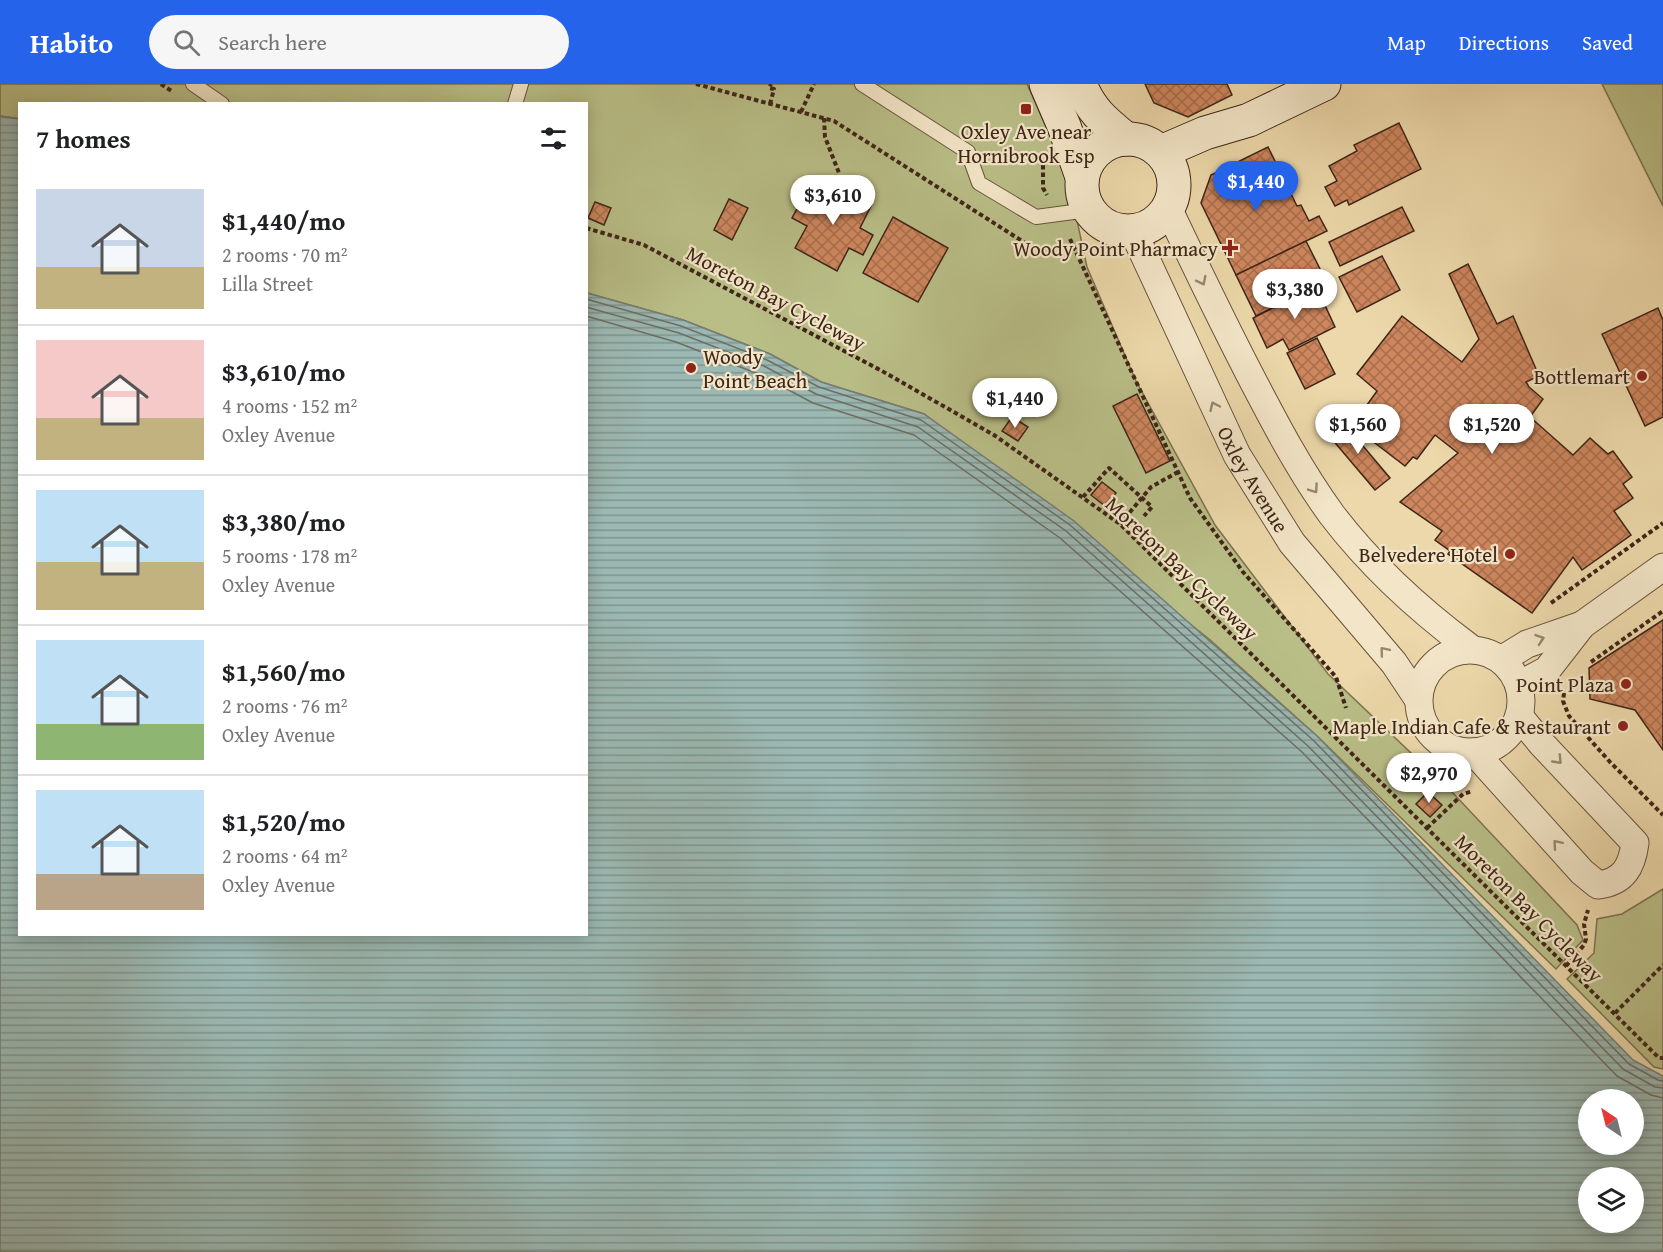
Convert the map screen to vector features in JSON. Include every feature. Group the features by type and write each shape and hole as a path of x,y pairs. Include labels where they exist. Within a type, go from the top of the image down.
{"street":[{"path":"1046,84 1082,177"},
{"path":"1080,84 1090,105 1100,118 1126,139"},
{"path":"1168,179 1145,142 1126,139 1111,142 1097,150 1087,162 1081,188 1088,210 1096,220 1107,227 1120,231 1147,228 1159,220 1168,179 1205,133 1249,120 1324,84"},
{"name":"Oxley Avenue","path":"1168,179 1199,275 1301,472 1333,516 1389,581 1432,620 1469,647"},
{"name":"Oxley Avenue","path":"1133,231 1237,455 1292,543 1394,663 1418,699"},
{"path":"1519,685 1547,670 1582,625 1663,567"},
{"path":"1501,660 1527,644 1582,625"},
{"path":"1469,647 1489,653 1501,660 1512,671 1519,685 1522,700 1520,716 1513,730 1489,749 1474,752 1456,751 1440,744 1427,730 1418,699 1422,682 1431,667 1444,656 1469,647"},
{"path":"1474,752 1582,872 1598,885 1623,874 1633,862 1635,843 1541,743 1520,716"}],"lane":[{"path":"193,84 219,102"},
{"path":"516,102 521,84"},
{"path":"862,84 968,152 979,183 1035,217 1088,210"}],"path":[{"path":"696,84 834,121 1033,248 1075,249"},
{"path":"770,104 774,90 770,88 771,84"},
{"path":"801,112 814,84"},
{"path":"824,118 825,137 839,173 836,185"},
{"name":"Moreton Bay Cycleway","path":"588,229 644,245 882,371 993,435 1120,524 1659,1058 1663,1058"},
{"path":"1070,239 1190,498 1243,572 1336,677 1346,708"},
{"path":"1083,497 1109,468 1152,507 1144,516"},
{"path":"1120,524 1151,487 1178,472"},
{"path":"1551,604 1663,523"},
{"path":"1589,663 1663,611"},
{"path":"1564,685 1563,701 1569,716 1610,762 1663,815"},
{"path":"1427,828 1462,794 1479,790"},
{"path":"1566,966 1584,945 1586,939 1584,924 1588,909 1604,884"},
{"path":"1615,1013 1663,965"}],"green space":[{"path":"0,84 1027,84 1067,174 1087,267 1136,381 1215,525 1328,674 1452,792 1577,925 1583,940 1556,969 1317,736 1209,639 924,414 821,382 770,354 683,320 588,293 588,102 18,102 18,119 0,116"},
{"path":"1602,84 1663,84 1663,206"},
{"path":"1663,889 1663,1069 1654,1067 1567,979 1594,953 1597,919 1622,914"}],"water":[{"path":"0,116 18,119 18,936 588,936 588,293 683,320 770,354 821,382 924,414 1074,521 1317,736 1633,1060 1663,1076 1663,1252 0,1252"}],"building":[{"path":"1145,84 1227,84 1232,95 1188,117 1154,103"},
{"path":"1399,123 1421,169 1349,205 1347,200 1335,206 1325,187 1337,181 1329,166 1357,151 1354,145"},
{"path":"1268,147 1297,206 1301,205 1309,221 1319,216 1327,231 1236,275 1201,203 1211,175"},
{"path":"830,182 872,204 860,228 873,235 863,255 849,248 837,271 795,248 807,226 792,218 804,196 818,204"},
{"path":"729,199 748,208 732,240 714,230"},
{"path":"595,202 611,208 604,225 588,218"},
{"path":"1402,207 1414,231 1340,266 1329,242"},
{"path":"893,217 948,248 918,302 863,273"},
{"path":"1306,241 1326,281 1256,316 1236,275"},
{"path":"1382,256 1400,290 1357,312 1339,277"},
{"path":"1468,264 1497,324 1513,316 1539,376 1526,382 1543,399 1530,417 1573,455 1590,438 1608,454 1613,451 1632,477 1623,484 1633,498 1614,511 1631,535 1582,570 1573,557 1532,613 1448,554 1450,551 1435,540 1442,531 1400,502 1458,453 1435,435 1417,459 1413,457 1405,466 1354,427 1362,418 1359,416 1377,391 1357,374 1402,316 1462,362 1479,339 1449,274"},
{"path":"1316,286 1335,327 1289,350 1283,339 1267,348 1253,318"},
{"name":"Bottlemart","path":"1658,308 1663,320 1663,417 1645,426 1602,334"},
{"path":"1317,338 1335,374 1305,389 1287,353"},
{"path":"1137,394 1170,461 1146,473 1113,406"},
{"path":"1012,417 1028,427 1018,441 1002,431"},
{"path":"1341,420 1390,478 1375,490 1326,432"},
{"path":"1102,482 1116,493 1106,507 1091,495"},
{"name":"Point Plaza","path":"1663,620 1663,750 1635,710 1590,699 1589,668"},
{"path":"1428,792 1442,805 1430,817 1416,804"}],"place":[{"name":"Oxley Ave near Hornibrook Esp","path":"1026,109"},
{"name":"Woody Point Pharmacy","path":"1230,248"},
{"name":"Woody Point Beach","path":"691,368"},
{"name":"Bottlemart","path":"1642,376"},
{"name":"Belvedere Hotel","path":"1510,554"},
{"name":"Point Plaza","path":"1626,684"},
{"name":"Maple Indian Cafe & Restaurant","path":"1623,726"}]}
